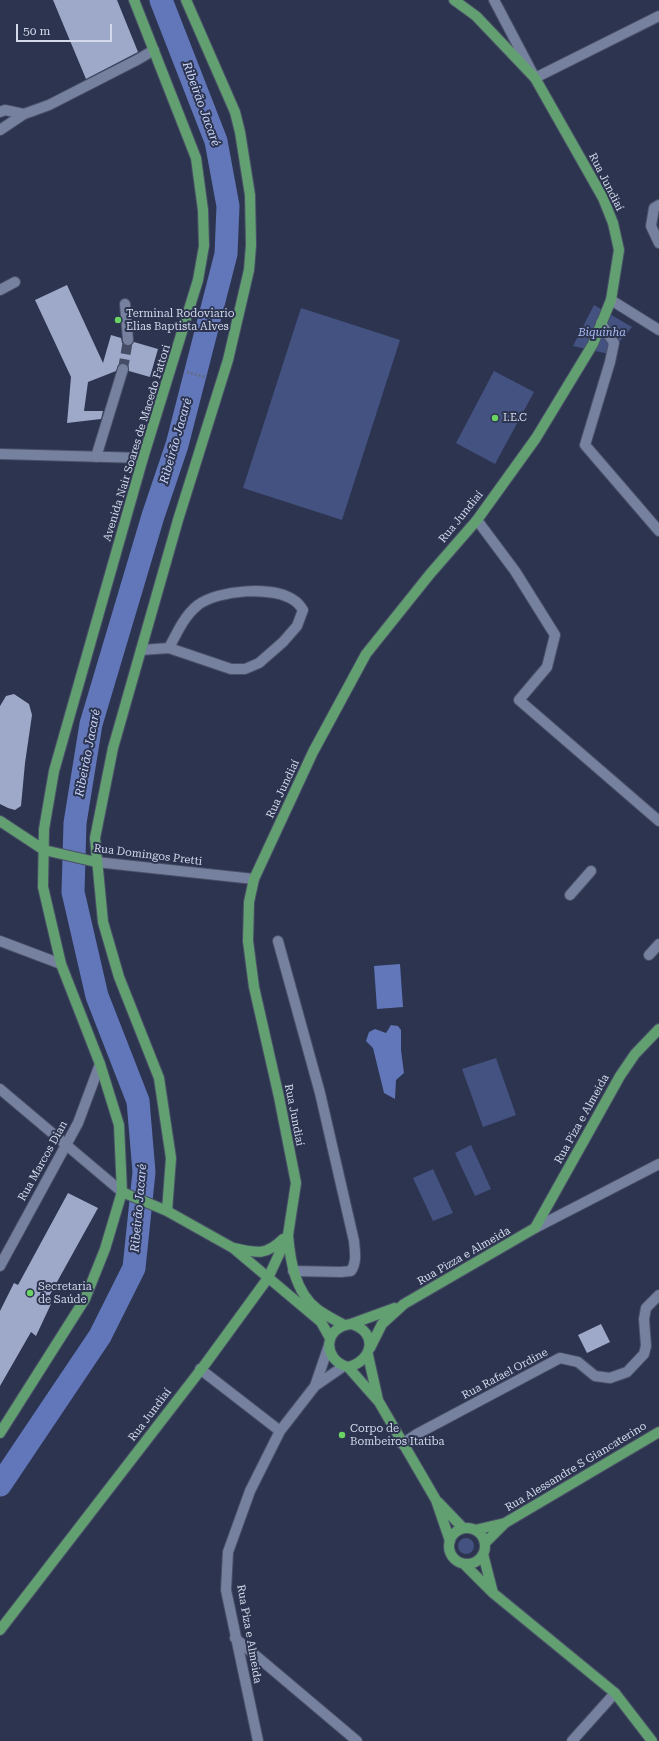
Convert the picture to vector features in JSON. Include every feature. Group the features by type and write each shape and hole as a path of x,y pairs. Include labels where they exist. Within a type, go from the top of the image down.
{"main road":[{"name":"Avenida Nair Soares de Macedo Fattori","path":"0,1433 85,1299 105,1249 122,1192 119,1125 100,1064 61,964 44,887 48,850 44,829 54,771 143,458 198,280 204,246 203,210 196,158 134,0"},
{"path":"163,1210 171,1158 158,1078 119,977 103,922 92,861 95,838 113,748 178,520 228,360 249,270 251,245 250,194 240,132 235,112 186,0"},
{"name":"Rua Jundiaí","path":"0,1630 268,1278 288,1235 296,1183 279,1097 254,987 248,941 249,902 254,879 313,752 366,654 430,574 476,520 536,438 593,344 611,300 619,250 613,223 603,198 535,78 476,16 454,0"},
{"name":"Rua Domingos Pretti","path":"0,821 48,850 92,861"},
{"name":"Rua Piza e Almeida","path":"535,1228 620,1076 636,1054 659,1028"},
{"path":"122,1192 133,1195 163,1210 233,1248 321,1322 330,1341 333,1358 346,1367 378,1402 436,1500 450,1540 449,1547 454,1558 464,1564 492,1593 615,1693 652,1741"},
{"name":"Rua Pizza e Almeida","path":"348,1325 404,1304 535,1228"},
{"path":"233,1248 257,1253 266,1251 275,1247 288,1235"},
{"path":"288,1235 290,1261 305,1296 316,1309 348,1325 358,1326 368,1335 369,1352 378,1402"},
{"name":"Rua Pizza e Almeida","path":"369,1352 382,1324 404,1304"},
{"path":"330,1341 333,1332 348,1325"},
{"path":"346,1367 358,1364 369,1352"},
{"name":"Rua Alessandre S Giancaterino","path":"485,1543 505,1523 659,1432"},
{"path":"436,1500 463,1528"},
{"name":"Rua Alessandre S Giancaterino","path":"475,1530 505,1523"},
{"path":"450,1540 457,1531 463,1528 475,1530 480,1533 485,1543 483,1554 492,1593"},
{"path":"464,1564 475,1562 483,1554"}],"street":[{"path":"494,0 535,78 659,16"},
{"path":"0,130 24,114 49,105 154,50"},
{"path":"2,111 24,114"},
{"path":"2,111 9,124"},
{"path":"656,207 651,226 659,243"},
{"path":"0,290 15,282"},
{"path":"611,300 659,330"},
{"path":"125,304 128,340"},
{"path":"602,323 614,343 610,362 585,445 659,531"},
{"path":"96,457 123,369"},
{"path":"0,454 143,458"},
{"path":"476,520 515,571 555,635 547,667 519,700 659,821"},
{"path":"141,650 169,648 230,669 245,669 259,663 283,642 297,626 303,610 294,600 259,590 219,596 199,604 190,613 169,648"},
{"name":"Rua Domingos Pretti","path":"92,861 254,879"},
{"path":"570,895 591,871"},
{"path":"0,941 61,964"},
{"path":"278,941 320,1093 354,1241 355,1256 355,1265 350,1271 293,1271"},
{"path":"649,955 659,944"},
{"name":"Rua Marcos Dian","path":"0,1266 4,1249 78,1123 100,1064"},
{"path":"0,1089 66,1143 122,1192"},
{"path":"535,1228 659,1164"},
{"name":"Rua Rafael Ordine","path":"402,1444 417,1434 560,1358 578,1362 595,1376 610,1378 626,1372 644,1354 646,1346 644,1319 646,1308 659,1295"},
{"path":"315,1386 330,1341"},
{"path":"315,1386 346,1367"},
{"path":"200,1369 280,1431"},
{"name":"Rua Piza e Almeida","path":"258,1741 226,1590 228,1552 250,1491 280,1431 315,1386"},
{"path":"235,1638 356,1741"},
{"path":"572,1741 615,1693"}],"path":[{"path":"187,372 205,377"}],"green space":[{"name":"Biquinha","path":"594,305 632,327 609,354 573,346"},
{"path":"301,308 400,340 342,520 243,488"},
{"name":"I.E.C","path":"494,371 534,392 495,464 456,443"},
{"path":"496,1058 516,1115 483,1127 462,1069"},
{"path":"471,1145 491,1189 475,1196 455,1153"},
{"path":"433,1169 453,1213 433,1221 413,1178"},
{"path":"463,1538 469,1538 474,1543 472,1552 469,1554 463,1554 458,1549 458,1543"}],"shaded area":[{"path":"400,964 403,1007 377,1009 374,966"},
{"path":"391,1025 398,1026 401,1030 401,1050 404,1073 396,1080 395,1099 384,1093 373,1048 366,1041 369,1032 375,1029 386,1033"}],"building":[{"path":"53,0 117,0 138,52 86,79"},
{"path":"67,285 103,363 111,335 121,338 122,343 126,346 131,346 134,342 158,349 150,377 129,371 128,365 122,363 118,365 116,371 88,382 84,411 103,411 101,419 67,423 71,377 35,300"},
{"path":"14,694 29,704 32,715 21,806 15,810 0,804 0,706 6,696"},
{"name":"Secretaria de Saúde","path":"68,1193 98,1208 47,1300 51,1304 36,1336 31,1332 0,1386 0,1311 14,1283 18,1285"},
{"path":"601,1324 610,1342 587,1353 578,1335"}],"waterway":[{"name":"Ribeirão Jacaré","path":"0,1485 100,1336 134,1268 144,1172 138,1101 97,996 73,892 75,823 91,724 153,516 177,445 226,254 228,206 216,141 161,0"}],"tunnel":[{"path":"123,369 128,340"}],"place":[{"name":"Terminal Rodoviario Elias Baptista Alves","path":"118,320"},
{"name":"I.E.C","path":"495,418"},
{"name":"Secretaria de Saúde","path":"30,1293"},
{"name":"Corpo de Bombeiros Itatiba","path":"342,1435"}]}
